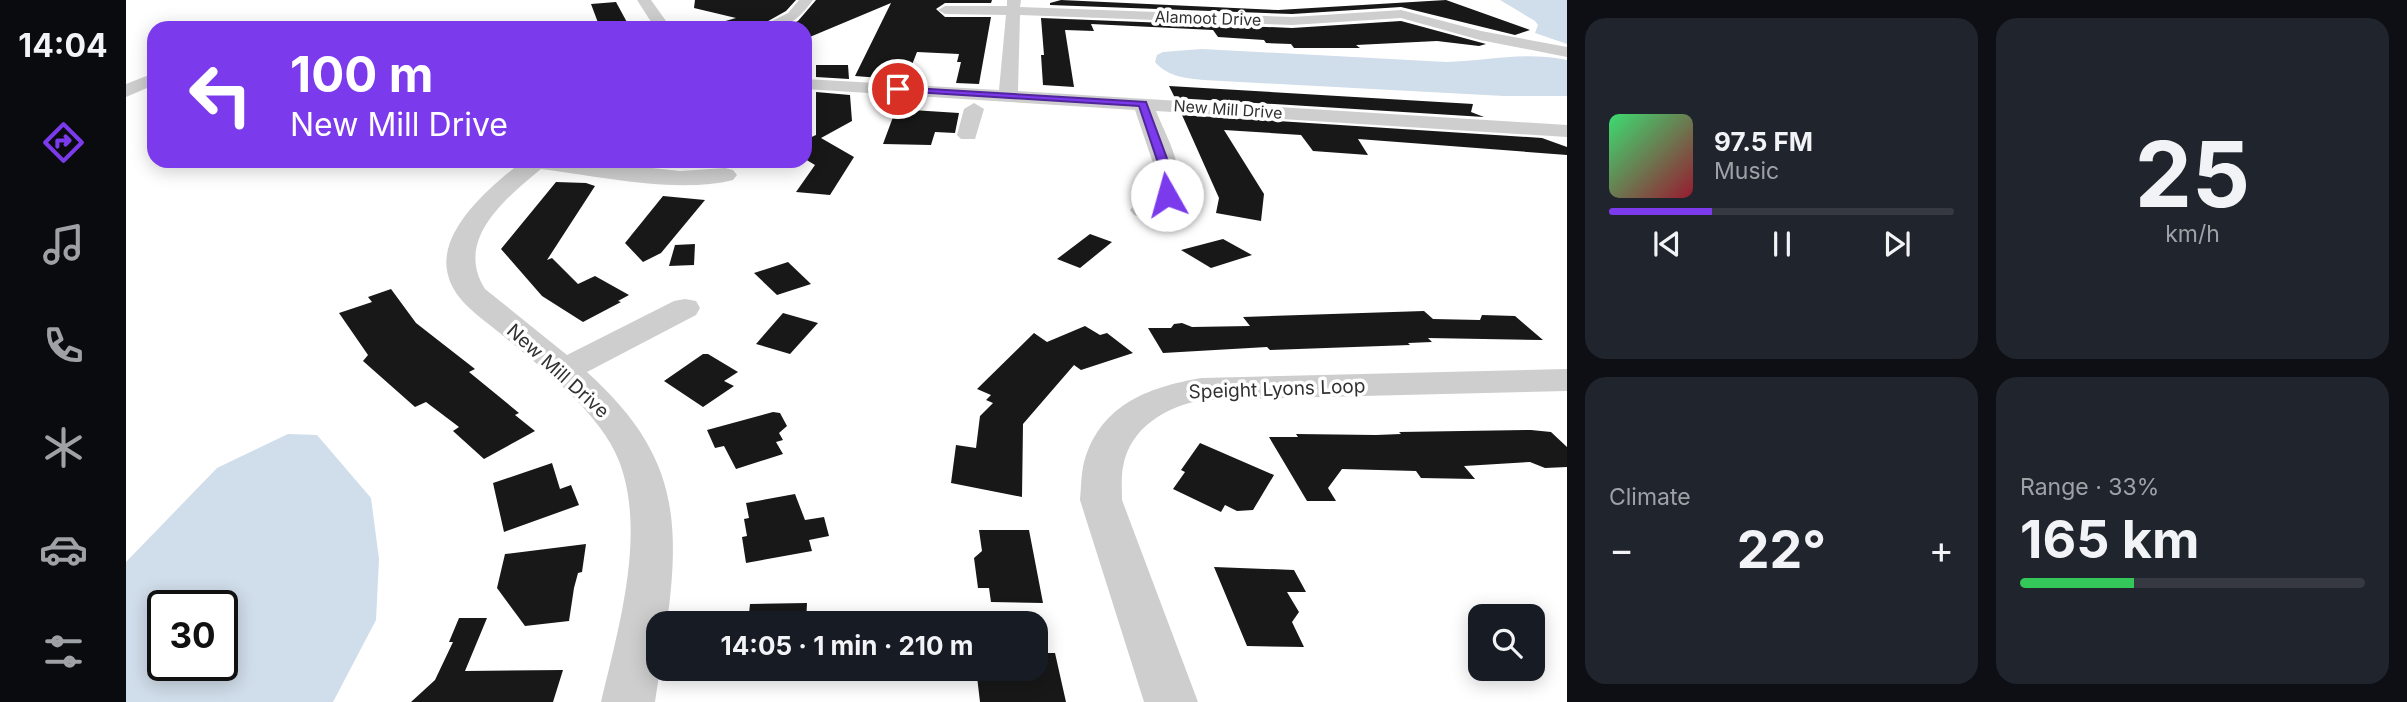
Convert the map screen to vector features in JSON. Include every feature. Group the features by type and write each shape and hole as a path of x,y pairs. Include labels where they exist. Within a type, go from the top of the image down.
{"street":[{"path":"645,0 658,21"},
{"path":"781,21 793,16 806,0"},
{"path":"1367,1 1401,14 1480,35 1567,52"},
{"path":"1008,95 1014,5"},
{"name":"Alamoot Drive","path":"945,10 1014,5 1292,21 1401,14"},
{"path":"126,90 147,81"},
{"name":"New Mill Drive","path":"812,85 975,101 1008,95 1567,131"},
{"path":"893,104 975,101 968,135"},
{"path":"1143,104 1169,185 1167,195 1160,202 1143,210"},
{"name":"New Mill Drive","path":"529,168 475,220 460,251 459,274 473,295 597,401 623,432 645,482 651,513 652,547 648,593 628,702"},
{"path":"590,168 680,178 724,175"},
{"path":"562,371 685,308"},
{"name":"Speight Lyons Loop","path":"1171,702 1101,499 1103,466 1116,435 1140,410 1168,394 1202,389 1567,380"}],"water":[{"path":"1500,0 1567,0 1567,44 1535,33 1538,25 1535,21"},
{"path":"1202,49 1446,62 1521,56 1551,57 1567,60 1567,96 1504,96 1204,80 1171,74 1155,62 1157,55 1163,52"},
{"path":"288,434 317,435 371,498 379,559 376,620 333,702 126,702 126,562 217,468"}],"building":[{"path":"695,0 796,0 786,11 768,21 726,21 736,18 694,8"},
{"path":"816,0 992,0 991,3 945,3 936,9 945,17 991,17 979,84 956,83 961,62 957,62 959,54 917,52 906,80 855,76 891,3 812,36 812,21 798,21"},
{"path":"1061,0 1278,10 1446,0 1530,30 1515,35 1401,7 1292,14 1050,5"},
{"path":"616,2 626,21 597,21 591,4"},
{"path":"1041,18 1292,28 1401,21 1486,44 1479,46 1437,41 1356,45 1360,48 1294,48 1291,44 1266,43 1264,40 1218,37 1213,30 1091,24 1094,31 1065,30 1074,87 1043,85"},
{"path":"816,65 848,65 849,79 816,77"},
{"path":"1169,86 1473,104 1471,112 1484,117 1175,98"},
{"path":"816,92 850,95 852,121 821,138 854,157 830,195 796,192 815,165 812,163 812,137 816,135"},
{"path":"896,109 959,113 955,133 935,132 931,145 883,144"},
{"path":"1182,115 1542,138 1567,147 1567,155 1358,139 1368,155 1313,151 1301,135 1224,130 1264,194 1261,221 1216,213 1219,198"},
{"path":"556,182 595,186 547,260 552,258 578,284 595,276 629,295 583,322 542,296 501,249"},
{"path":"663,196 705,200 661,253 643,262 625,243"},
{"path":"1090,234 1112,242 1080,268 1057,259"},
{"path":"1223,239 1252,255 1211,268 1181,250"},
{"path":"695,244 694,265 669,266 675,245"},
{"path":"788,262 811,284 777,295 754,273"},
{"path":"391,289 416,323 475,369 469,372 519,413 515,415 535,431 484,459 453,431 459,427 426,402 415,407 363,361 368,355 339,313 372,302 368,297"},
{"path":"1424,311 1433,319 1480,320 1482,315 1515,316 1543,340 1428,338 1432,342 1408,343 1410,345 1270,350 1267,347 1163,353 1148,328 1171,328 1174,324 1182,323 1192,327 1250,326 1243,317"},
{"path":"783,313 818,323 790,354 756,344"},
{"path":"1085,326 1100,335 1107,333 1133,353 1081,370 1074,365 1023,424 1022,497 951,483 956,445 976,448 980,416 993,403 986,400 991,395 977,389 1034,333 1047,342"},
{"path":"703,354 708,354 738,372 724,381 734,386 703,407 664,381"},
{"path":"773,412 780,413 787,426 779,433 783,440 776,442 783,454 736,469 724,446 715,448 707,430"},
{"path":"1399,432 1551,432 1567,447 1567,467 1545,468 1530,462 1464,466 1475,479 1421,478 1416,471 1342,469 1328,488 1336,501 1307,501 1269,437 1298,437 1296,434 1376,435 1401,434"},
{"path":"1200,443 1274,475 1253,510 1237,511 1225,505 1221,512 1173,489 1185,472 1181,470"},
{"path":"552,463 560,489 571,485 579,505 504,532 493,483"},
{"path":"795,494 805,520 824,517 829,536 809,540 812,551 746,563 742,537 747,536 744,519 749,518 746,503"},
{"path":"979,530 1029,530 1043,603 991,602 989,588 978,588 974,558 982,551"},
{"path":"586,544 582,572 578,573 574,588 569,621 525,626 497,588 505,554"},
{"path":"1214,567 1294,570 1306,592 1287,592 1299,612 1292,622 1304,647 1247,646"},
{"path":"807,603 807,611 749,611 750,604"},
{"path":"459,618 487,618 465,671 563,670 553,702 411,702 435,680 453,642 449,642"},
{"path":"1048,653 1055,653 1066,702 980,702 978,681 1048,681"}],"route":[{"path":"898,89 1143,104 1167,172 1167,195"}]}
